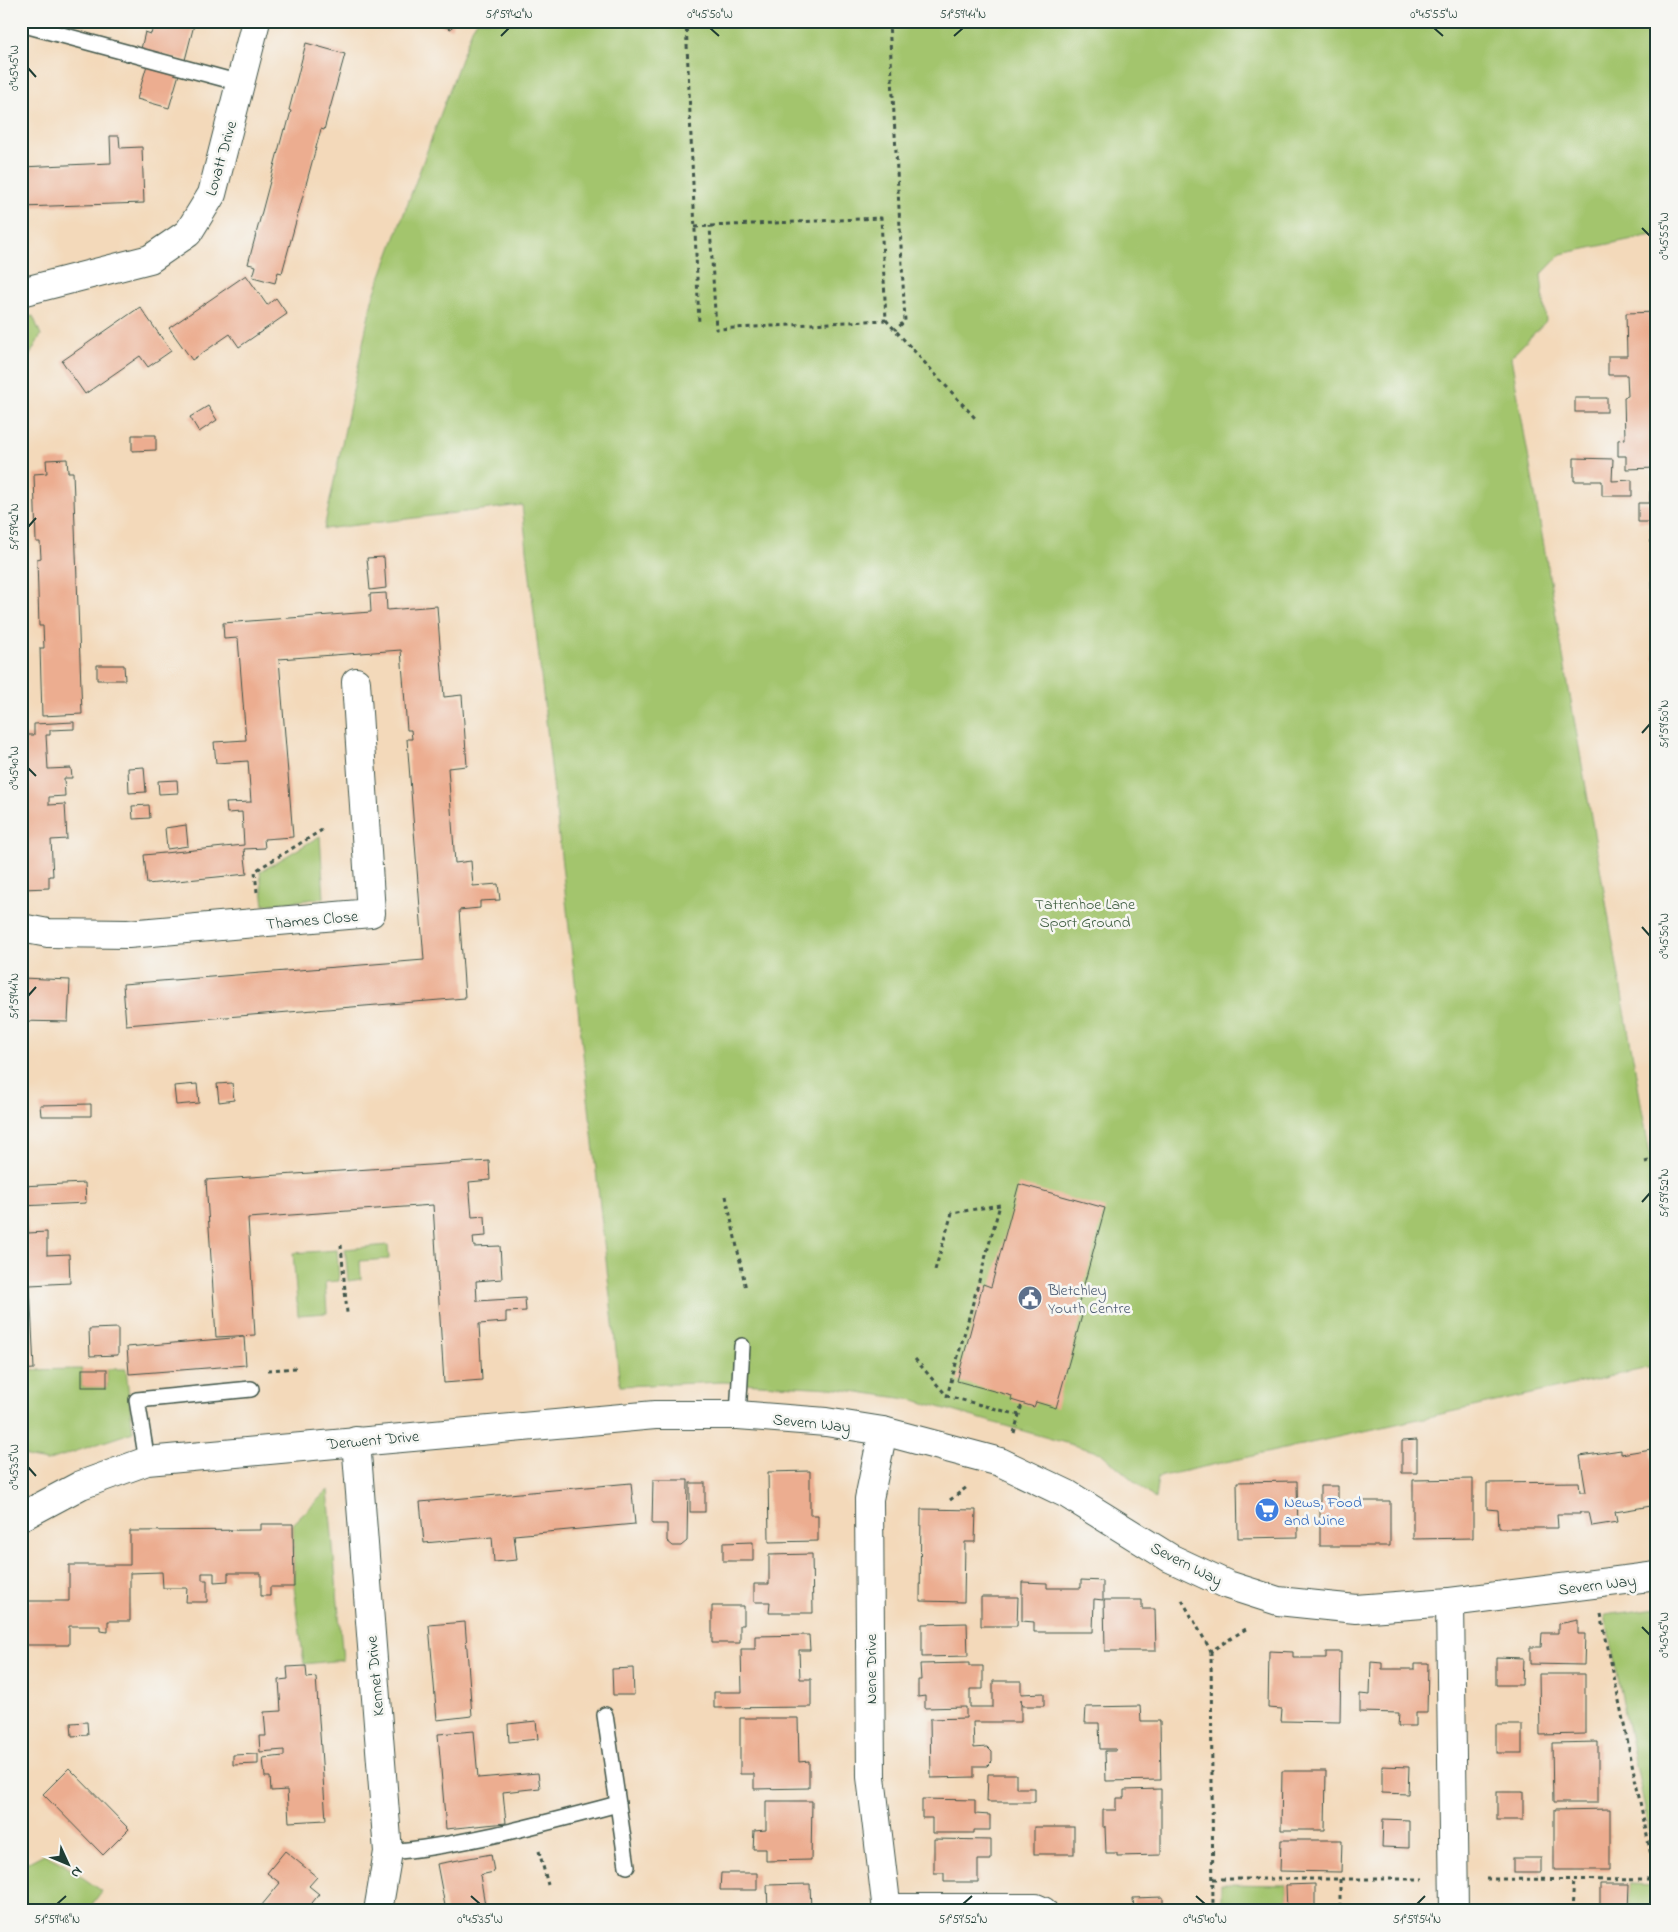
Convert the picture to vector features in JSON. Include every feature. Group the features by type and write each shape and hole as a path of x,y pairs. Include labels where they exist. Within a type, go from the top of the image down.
{"street":[{"name":"Lovatt Drive","path":"21,292 150,258 188,233 212,194 256,21"},
{"name":"Thames Close","path":"21,928 48,933 128,934 371,913 356,682"},
{"name":"Derwent Drive","path":"21,1517 80,1485 147,1461 656,1415 738,1415"},
{"name":"Severn Way","path":"738,1415 826,1422 884,1431 1000,1462 1067,1494 1170,1558 1228,1585 1278,1601 1356,1608 1450,1602 1657,1576"},
{"name":"Nene Drive","path":"884,1431 869,1499 871,1777 887,1909 1036,1908 1043,1911"},
{"name":"Kennet Drive","path":"356,1441 388,1852 378,1911"},
{"path":"1450,1602 1454,1911"}],"lane":[{"path":"21,24 240,83"},
{"path":"738,1415 742,1346"},
{"path":"147,1461 137,1400 251,1389"},
{"path":"604,1715 627,1866"},
{"path":"388,1852 417,1850 533,1826 618,1804"}],"path":[{"path":"686,21 699,324"},
{"path":"889,21 905,320 895,330"},
{"path":"695,227 881,218 886,320 975,418"},
{"path":"710,226 716,330 886,320"},
{"path":"258,899 254,871 322,830"},
{"path":"1645,1162 1657,1159"},
{"path":"726,1196 746,1289"},
{"path":"935,1270 952,1213 1000,1205 948,1396"},
{"path":"341,1245 347,1313"},
{"path":"915,1359 948,1396 1019,1415"},
{"path":"1014,1433 1022,1404"},
{"path":"1179,1595 1211,1650 1213,1911"},
{"path":"1601,1614 1657,1884"},
{"path":"1211,1650 1251,1625"},
{"path":"533,1826 548,1885"},
{"path":"1340,1879 1340,1911"},
{"path":"1572,1911 1574,1879"}],"green space":[{"name":"Tattenhoe Lane Sport Ground","path":"477,21 1657,21 1657,234 1561,254 1541,275 1546,321 1511,357 1657,1195 1657,1366 1158,1477 1155,1499 1101,1453 914,1400 831,1388 723,1382 620,1386 522,505 324,529 372,300 472,29"},
{"path":"33,316 41,335 21,371 21,319"},
{"path":"320,836 324,898 264,905 260,872"},
{"path":"388,1245 389,1259 360,1261 361,1279 348,1281 345,1249"},
{"path":"337,1250 339,1281 325,1282 327,1313 298,1315 293,1253"},
{"path":"82,1369 82,1387 107,1387 107,1369 126,1369 133,1432 47,1461 30,1458 21,1453 21,1370"},
{"path":"328,1490 343,1660 304,1664 294,1587 293,1524"},
{"path":"1657,1608 1657,1867 1605,1615"},
{"path":"44,1854 63,1864 102,1891 87,1911 21,1911 21,1866"},
{"path":"1221,1884 1286,1885 1287,1911 1221,1911"},
{"path":"1629,1884 1654,1885 1657,1911 1628,1911"}],"building":[{"path":"155,21 195,21 185,60 141,49 145,32 151,34"},
{"path":"436,21 454,21 451,29 435,23"},
{"path":"306,43 345,54 324,130 321,129 282,273 278,272 275,283 253,277 256,266 248,264 284,129 286,130 291,111 289,110"},
{"path":"147,65 179,74 169,108 137,99"},
{"path":"110,136 119,136 120,148 142,147 144,203 21,207 21,167 111,163"},
{"path":"246,275 267,305 276,298 287,314 239,347 230,334 192,360 169,328"},
{"path":"140,307 171,351 148,367 140,356 85,394 62,361"},
{"path":"1657,312 1657,468 1626,469 1626,456 1618,456 1618,440 1625,439 1624,397 1628,396 1627,375 1608,375 1608,356 1627,356 1626,313"},
{"path":"1575,398 1607,398 1607,412 1575,412"},
{"path":"208,406 217,420 199,432 190,417"},
{"path":"132,435 156,435 156,450 132,451"},
{"path":"1574,458 1613,459 1612,481 1632,480 1632,496 1602,496 1602,481 1574,481"},
{"path":"67,459 68,472 73,472 82,714 42,716 40,648 44,648 43,626 39,626 37,559 41,558 40,542 36,542 34,474 47,473 46,460"},
{"path":"1650,491 1657,491 1657,551 1651,551 1650,522 1638,522 1638,503 1650,503"},
{"path":"384,557 386,588 370,590 367,558"},
{"path":"1652,576 1657,576 1657,659 1654,659"},
{"path":"386,593 387,610 437,606 444,697 462,695 467,766 448,768 455,863 471,861 473,886 498,884 500,900 480,901 480,908 459,910 465,998 126,1025 123,984 424,960 407,739 412,739 411,730 407,730 401,650 279,659 293,837 264,839 265,848 244,849 247,874 147,884 144,855 244,845 242,812 227,813 226,803 251,802 248,761 216,763 214,742 246,740 238,638 224,639 223,623 371,612 370,594"},
{"path":"97,665 124,665 125,680 97,680"},
{"path":"74,722 74,729 50,730 50,735 46,735 48,769 71,768 72,778 64,778 65,796 49,797 49,805 65,804 67,839 51,840 53,876 49,876 49,888 22,889 21,735 34,735 34,724"},
{"path":"144,767 146,792 129,793 128,768"},
{"path":"1654,772 1657,772 1657,789 1655,789"},
{"path":"177,780 178,793 159,794 158,781"},
{"path":"149,805 150,818 133,819 132,806"},
{"path":"186,825 188,846 167,849 165,828"},
{"path":"21,978 70,980 68,1022 21,1021"},
{"path":"232,1083 234,1100 219,1102 217,1084"},
{"path":"197,1084 199,1103 176,1105 174,1086"},
{"path":"91,1104 91,1116 41,1116 40,1105"},
{"path":"489,1161 490,1180 469,1182 472,1217 485,1216 486,1236 473,1237 474,1247 500,1246 502,1279 476,1281 477,1301 525,1298 526,1311 506,1312 506,1322 479,1324 482,1380 444,1383 433,1205 248,1218 255,1335 216,1337 206,1180"},
{"path":"85,1183 86,1203 21,1206 21,1186"},
{"name":"Bletchley Youth Centre","path":"1019,1184 1105,1208 1077,1310 1083,1312 1056,1408 1036,1402 1034,1407 1011,1400 1012,1396 957,1381 983,1284 991,1287"},
{"path":"27,1215 28,1233 47,1232 47,1255 69,1254 70,1283 30,1285 34,1369 21,1370 21,1216"},
{"path":"118,1328 118,1355 90,1356 89,1329"},
{"path":"244,1337 246,1365 129,1374 127,1347"},
{"path":"82,1369 107,1369 107,1387 82,1387"},
{"path":"1417,1440 1417,1473 1402,1473 1402,1441"},
{"path":"1651,1449 1657,1482 1657,1505 1615,1512 1617,1522 1592,1526 1589,1512 1580,1512 1580,1514 1557,1514 1558,1528 1499,1528 1498,1510 1487,1509 1487,1483 1579,1482 1580,1492 1586,1492 1580,1456 1621,1450 1621,1454"},
{"path":"810,1471 810,1515 818,1515 818,1541 769,1542 768,1472"},
{"path":"1473,1479 1473,1538 1413,1539 1413,1480"},
{"path":"653,1480 688,1480 687,1541 681,1546 673,1546 667,1541 667,1524 652,1524"},
{"name":"News, Food and Wine","path":"1297,1481 1298,1537 1238,1538 1237,1482"},
{"path":"631,1483 635,1524 514,1535 517,1560 494,1562 492,1537 424,1543 420,1502"},
{"path":"690,1483 705,1483 705,1512 690,1512"},
{"path":"1320,1486 1338,1486 1338,1501 1390,1501 1390,1546 1320,1546"},
{"path":"921,1509 976,1510 975,1542 965,1542 964,1602 920,1601"},
{"path":"261,1524 293,1524 294,1587 270,1587 270,1596 261,1596 261,1573 228,1573 228,1581 214,1582 214,1573 202,1573 202,1580 207,1580 207,1602 186,1602 187,1588 163,1588 162,1572 130,1573 130,1621 108,1621 108,1632 100,1631 100,1626 69,1626 69,1645 21,1645 21,1601 69,1601 69,1565 130,1565 130,1531 261,1530"},
{"path":"753,1542 753,1561 723,1561 723,1543"},
{"path":"812,1554 813,1613 769,1613 770,1602 754,1602 754,1584 769,1584 769,1555"},
{"path":"1081,1580 1103,1581 1103,1600 1094,1599 1093,1632 1034,1632 1034,1622 1022,1621 1022,1582 1047,1583 1047,1588 1081,1588"},
{"path":"981,1597 1018,1597 1017,1626 981,1626"},
{"path":"1104,1600 1142,1600 1142,1609 1155,1609 1156,1651 1105,1651"},
{"path":"712,1606 744,1606 744,1625 740,1625 740,1643 712,1643"},
{"path":"1578,1620 1578,1634 1585,1634 1584,1665 1530,1664 1530,1647 1541,1647 1542,1633 1558,1633 1558,1624"},
{"path":"465,1622 472,1716 437,1720 429,1625"},
{"path":"967,1623 968,1656 922,1657 922,1624"},
{"path":"809,1635 810,1650 799,1650 800,1679 811,1679 811,1707 714,1708 714,1692 742,1692 741,1649 755,1649 755,1636"},
{"path":"1269,1651 1293,1652 1293,1658 1326,1658 1326,1652 1341,1652 1340,1722 1281,1721 1282,1709 1268,1708"},
{"path":"1496,1657 1523,1658 1522,1685 1496,1685"},
{"path":"1371,1662 1382,1663 1382,1669 1415,1669 1415,1663 1428,1663 1427,1713 1416,1713 1416,1726 1398,1726 1399,1713 1360,1712 1360,1694 1370,1695"},
{"path":"969,1663 969,1666 983,1666 983,1689 970,1689 970,1707 993,1707 993,1681 1021,1681 1021,1694 1044,1693 1044,1706 1022,1706 1021,1699 1021,1722 973,1722 974,1748 987,1747 992,1752 992,1761 987,1766 974,1766 974,1777 931,1778 930,1719 966,1718 966,1707 925,1708 925,1696 918,1697 918,1680 921,1680 920,1664"},
{"path":"306,1666 307,1678 316,1677 326,1820 289,1822 287,1790 271,1791 270,1777 265,1777 263,1758 284,1756 284,1750 260,1752 259,1736 266,1736 264,1712 281,1711 279,1680 288,1679 287,1667"},
{"path":"633,1668 634,1695 613,1695 612,1669"},
{"path":"1539,1674 1585,1674 1585,1734 1540,1735"},
{"path":"1140,1706 1141,1721 1160,1721 1161,1780 1106,1781 1105,1751 1116,1751 1116,1749 1100,1749 1099,1723 1085,1723 1086,1707"},
{"path":"740,1718 798,1718 799,1762 809,1761 809,1788 754,1789 754,1774 740,1774"},
{"path":"536,1721 538,1739 509,1742 508,1724"},
{"path":"87,1722 88,1735 72,1736 71,1723"},
{"path":"1496,1725 1522,1725 1522,1753 1496,1753"},
{"path":"474,1731 478,1778 538,1773 540,1788 503,1792 506,1823 446,1829 438,1734"},
{"path":"1598,1742 1598,1803 1553,1803 1552,1743"},
{"path":"258,1754 258,1764 233,1765 233,1755"},
{"path":"1382,1766 1409,1767 1408,1794 1382,1793"},
{"path":"69,1768 129,1829 103,1855 43,1794"},
{"path":"1282,1771 1326,1771 1325,1830 1281,1830"},
{"path":"988,1774 1016,1774 1016,1788 1035,1788 1035,1802 987,1802"},
{"path":"1161,1789 1161,1855 1117,1856 1117,1853 1106,1853 1103,1810 1116,1810 1116,1798 1124,1798 1124,1790"},
{"path":"1497,1792 1523,1792 1523,1820 1497,1820"},
{"path":"922,1799 975,1800 975,1814 990,1815 990,1830 974,1830 974,1833 932,1833 932,1818 922,1818"},
{"path":"766,1801 812,1801 811,1860 766,1861 766,1849 753,1849 754,1831 766,1830"},
{"path":"1610,1809 1610,1870 1554,1870 1554,1810"},
{"path":"1383,1819 1409,1820 1409,1848 1382,1847"},
{"path":"1034,1827 1074,1827 1074,1854 1034,1854"},
{"path":"934,1839 991,1840 991,1860 978,1860 978,1882 944,1882 944,1873 934,1873"},
{"path":"1281,1840 1342,1840 1341,1872 1280,1871"},
{"path":"285,1851 317,1877 309,1886 319,1894 306,1911 257,1911 280,1883 267,1873"},
{"path":"491,1854 494,1872 480,1875 486,1911 446,1911 437,1864"},
{"path":"1513,1858 1541,1858 1541,1873 1513,1873"},
{"path":"721,1873 757,1873 757,1890 720,1890"},
{"path":"810,1884 811,1911 768,1911 767,1885"},
{"path":"1315,1884 1315,1911 1287,1911 1286,1885"},
{"path":"1600,1884 1629,1884 1628,1911 1600,1911"},
{"path":"1163,1897 1163,1911 1134,1911 1133,1898"}],"place":[{"name":"Bletchley Youth Centre","path":"1030,1298"},
{"name":"News, Food and Wine","path":"1267,1510"}]}
